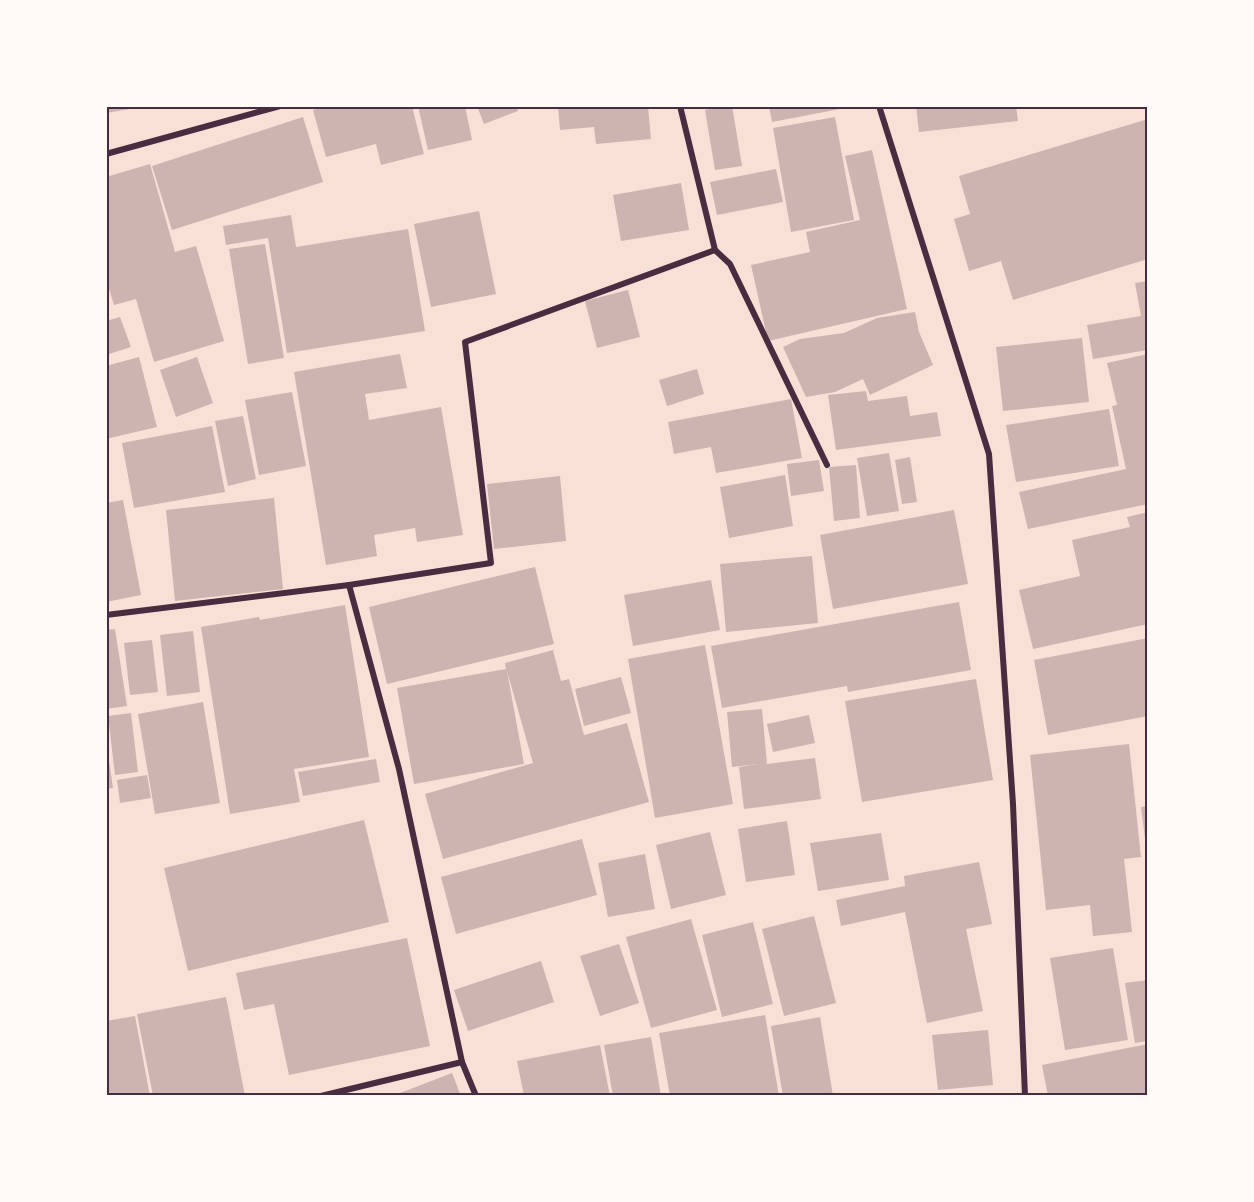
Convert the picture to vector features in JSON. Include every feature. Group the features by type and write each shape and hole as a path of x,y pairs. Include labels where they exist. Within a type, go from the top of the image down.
{"street":[{"path":"106,154 280,106"},
{"path":"680,106 715,250 730,264 827,465"},
{"path":"879,106 989,454 1012,804 1025,1095"},
{"path":"106,615 349,585 491,563 465,342 715,250"},
{"path":"349,585 399,769 462,1062 476,1095"},
{"path":"321,1095 462,1062"}],"building":[{"path":"106,106 136,106 136,108 106,113"},
{"path":"327,106 412,106 424,154 381,165 376,144 326,157 313,110"},
{"path":"418,106 465,106 472,140 428,150"},
{"path":"477,106 517,106 518,111 484,124"},
{"path":"558,106 648,106 651,139 596,144 594,127 560,130"},
{"path":"732,106 742,166 715,170 705,110"},
{"path":"769,106 840,106 840,109 772,122"},
{"path":"916,106 1016,106 1018,121 919,132"},
{"path":"303,117 323,182 172,230 152,166"},
{"path":"835,117 854,220 791,232 773,128"},
{"path":"1148,119 1148,259 1013,300 1001,261 969,271 954,219 970,214 959,176"},
{"path":"872,150 907,309 768,341 751,265 810,252 806,232 860,220 845,156"},
{"path":"150,164 175,252 196,246 224,341 154,362 136,299 114,305 106,279 106,177"},
{"path":"776,169 783,202 717,215 710,182"},
{"path":"681,183 689,230 621,241 613,195"},
{"path":"479,211 496,294 431,307 414,224"},
{"path":"291,215 296,247 408,229 425,331 287,353 268,238 226,245 223,226"},
{"path":"265,244 284,358 248,364 229,249"},
{"path":"1148,281 1148,350 1093,359 1087,325 1141,316 1135,283"},
{"path":"628,290 640,337 597,348 585,301"},
{"path":"915,312 919,332 933,365 870,395 863,379 835,392 806,397 783,347 800,339 844,333 877,318"},
{"path":"120,317 131,347 106,355 106,321"},
{"path":"1082,338 1089,402 1003,411 996,347"},
{"path":"400,354 407,388 365,394 369,420 441,407 463,535 417,542 415,528 374,535 377,556 326,565 294,372"},
{"path":"1148,354 1148,504 1028,529 1019,492 1126,469 1112,406 1117,405 1107,363"},
{"path":"139,357 157,427 106,439 106,366"},
{"path":"197,357 213,403 176,417 160,370"},
{"path":"697,369 704,394 667,406 659,380"},
{"path":"866,391 868,401 907,396 910,416 937,412 941,436 836,450 828,395"},
{"path":"292,392 306,466 259,475 245,400"},
{"path":"791,399 802,458 716,473 711,447 674,454 668,422"},
{"path":"1109,409 1119,466 1016,482 1006,425"},
{"path":"243,416 256,479 228,486 215,421"},
{"path":"212,426 225,492 134,508 122,443"},
{"path":"889,453 899,511 867,516 857,458"},
{"path":"910,457 917,502 902,504 895,460"},
{"path":"819,460 824,491 791,496 787,464"},
{"path":"856,465 860,518 834,521 829,467"},
{"path":"785,475 793,526 729,538 720,487"},
{"path":"560,476 566,541 494,549 487,484"},
{"path":"274,498 283,589 175,601 166,510"},
{"path":"123,500 141,595 106,602 106,503"},
{"path":"954,510 968,584 833,609 820,535"},
{"path":"1148,512 1148,624 1033,649 1019,590 1080,576 1072,540 1130,527 1127,517"},
{"path":"812,556 818,623 726,632 720,564"},
{"path":"535,567 554,644 387,684 369,607"},
{"path":"711,580 720,630 633,646 624,595"},
{"path":"959,602 971,670 848,692 847,686 722,708 711,646"},
{"path":"345,605 369,757 294,769 300,802 230,814 201,627 259,617 260,620"},
{"path":"115,629 127,706 106,709 106,630"},
{"path":"193,631 200,692 167,696 160,635"},
{"path":"1148,638 1148,716 1048,735 1034,660"},
{"path":"152,640 158,692 130,695 124,643"},
{"path":"705,645 733,804 655,818 628,659"},
{"path":"553,650 561,681 569,679 584,735 627,723 649,802 443,859 425,794 533,763 507,671 524,764 414,784 397,688 506,669 505,663"},
{"path":"621,677 631,713 584,726 575,689"},
{"path":"976,679 993,780 862,802 845,701"},
{"path":"203,702 220,803 155,814 138,714"},
{"path":"762,709 767,764 815,758 821,799 744,809 739,767 758,764 732,767 727,712"},
{"path":"131,713 138,772 115,775 108,716"},
{"path":"809,715 815,743 773,752 767,724"},
{"path":"1129,744 1141,857 1124,859 1132,932 1093,936 1090,905 1046,910 1030,755"},
{"path":"106,753 108,753 113,788 106,789"},
{"path":"376,759 380,782 303,796 298,772"},
{"path":"147,775 151,798 120,803 117,780"},
{"path":"1148,806 1148,847 1146,847 1141,807"},
{"path":"364,820 389,922 188,971 164,868"},
{"path":"787,821 795,875 746,882 738,829"},
{"path":"710,832 726,895 671,909 656,845"},
{"path":"881,833 889,880 818,891 810,843"},
{"path":"582,839 597,895 456,934 441,877"},
{"path":"645,854 655,909 608,917 598,863"},
{"path":"979,862 992,924 966,929 983,1011 927,1023 905,912 841,926 836,900 905,886 904,876"},
{"path":"814,916 836,1003 784,1016 762,929"},
{"path":"691,919 717,1010 651,1028 626,937"},
{"path":"753,922 773,1004 722,1017 702,935"},
{"path":"407,938 430,1046 289,1075 274,1004 244,1010 236,973"},
{"path":"619,944 639,1003 600,1016 580,956"},
{"path":"1113,948 1128,1040 1065,1050 1050,958"},
{"path":"541,961 554,1002 468,1031 454,990"},
{"path":"1148,980 1148,1041 1135,1043 1125,983"},
{"path":"226,997 245,1096 153,1096 137,1014"},
{"path":"765,1015 779,1096 670,1096 659,1033"},
{"path":"135,1016 150,1096 106,1096 106,1021"},
{"path":"820,1017 833,1096 783,1096 771,1026"},
{"path":"988,1030 993,1085 938,1090 932,1035"},
{"path":"651,1037 661,1096 613,1096 604,1045"},
{"path":"1148,1044 1148,1096 1048,1096 1042,1065"},
{"path":"600,1045 610,1096 524,1096 517,1061"},
{"path":"452,1073 461,1096 395,1096 395,1095"}]}
